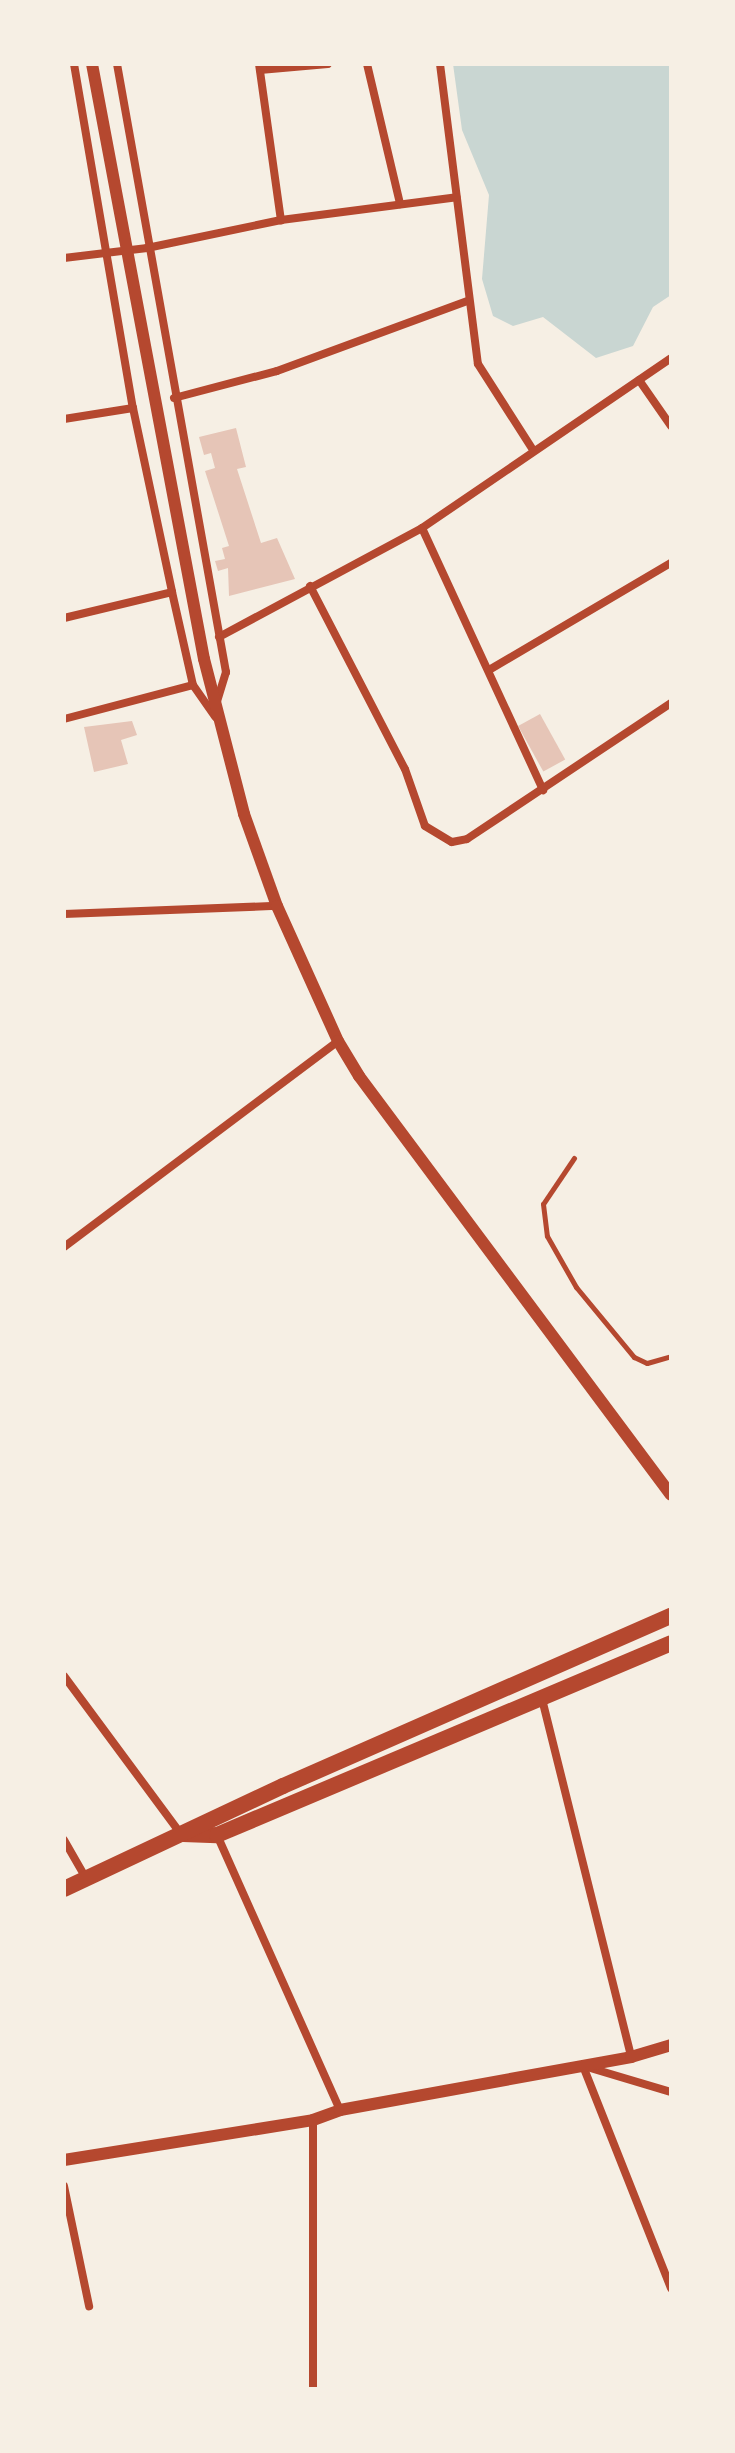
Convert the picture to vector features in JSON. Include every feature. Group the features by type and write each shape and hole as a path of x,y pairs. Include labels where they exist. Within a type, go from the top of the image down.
{"main road":[{"path":"64,1889 671,1616"},
{"path":"181,1834 217,1835 671,1643"}],"street":[{"path":"74,64 133,408 172,592 193,685 221,724"},
{"path":"92,64 204,659 244,814 277,906 338,1041 671,1495"},
{"path":"117,64 147,248 226,672 216,706"},
{"path":"281,220 259,67 328,64"},
{"path":"367,64 400,204"},
{"path":"440,64 467,301 478,364 533,450"},
{"path":"64,258 147,248 281,220 457,197"},
{"path":"174,398 277,371 467,301"},
{"path":"219,637 422,528 671,358"},
{"path":"639,380 671,426"},
{"path":"64,419 133,408"},
{"path":"422,528 543,790"},
{"path":"489,670 671,563"},
{"path":"310,586 405,769 425,826 437,836 467,839 671,703"},
{"path":"64,618 172,592"},
{"path":"64,719 193,685"},
{"path":"64,914 277,906"},
{"path":"64,1247 338,1041"},
{"path":"64,1676 181,1834"},
{"path":"542,1699 631,2057"},
{"path":"217,1835 340,2110"},
{"path":"64,1840 87,1880"},
{"path":"64,2160 313,2120 340,2110 631,2057 671,2045"},
{"path":"583,2066 671,2092"},
{"path":"583,2066 671,2288"},
{"path":"313,2120 313,2389"},
{"path":"64,2186 89,2306"}],"lane":[{"path":"574,1158 543,1204 547,1236 576,1287 634,1357 647,1363 671,1356"}],"shaded area":[{"path":"453,64 671,64 671,295 653,307 633,346 596,358 543,317 513,326 493,316 482,279 489,195 462,130"}],"building":[{"path":"236,428 246,467 237,469 261,543 277,538 295,579 229,596 228,568 218,571 215,561 225,559 222,548 229,546 205,471 215,468 211,453 204,455 199,437"},
{"path":"540,714 565,759 543,772 518,726"},
{"path":"132,721 137,735 121,740 128,764 94,772 84,727"}]}
